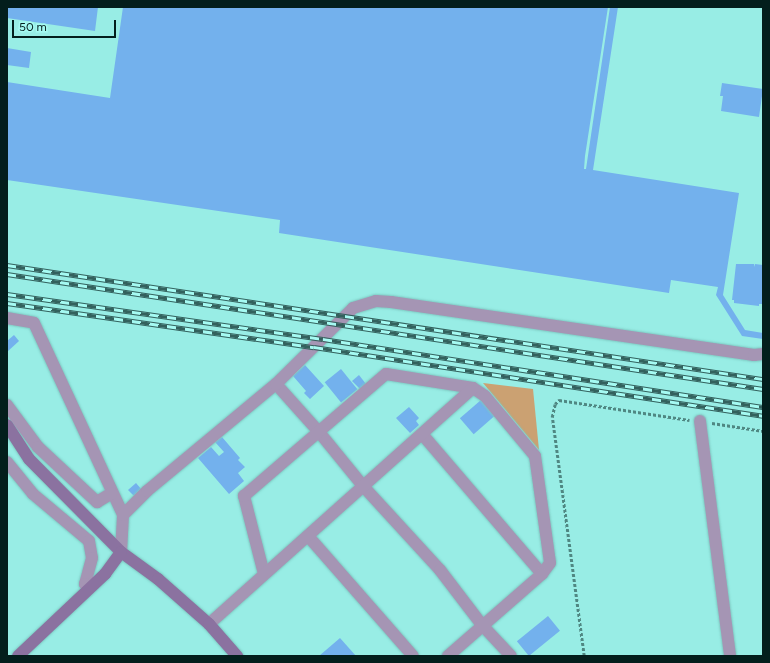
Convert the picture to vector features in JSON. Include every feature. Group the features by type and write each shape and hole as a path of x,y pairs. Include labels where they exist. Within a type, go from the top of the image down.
{"street":[{"path":"123,515 147,491 276,384 354,308 376,301 760,355"},
{"path":"7,318 34,322 123,515 121,552 105,574 18,656"},
{"path":"264,574 244,496 386,374 473,388 485,396 535,456 550,563 542,574 448,656"},
{"path":"276,384 319,432 363,486 440,570 482,625 511,656"},
{"path":"209,624 473,388"},
{"path":"7,405 38,447 97,502 112,493"},
{"path":"700,422 730,656"},
{"path":"7,426 29,459 121,552 158,579 209,624 237,656"},
{"path":"422,434 542,574"},
{"path":"7,462 33,494 89,541 92,558 85,584 89,589"},
{"path":"308,536 413,656"}],"path":[{"path":"584,656 552,417 555,404 559,400 763,431"}],"shaded area":[{"path":"483,383 533,389 539,450"}],"building":[{"path":"7,7 98,7 95,31 7,18"},
{"path":"123,7 608,7 585,156 584,169 586,169 610,7 618,7 593,170 739,193 723,295 745,330 763,333 763,339 742,336 716,295 718,287 671,280 669,293 279,233 280,220 7,180 7,82 110,98"},
{"path":"7,48 31,52 29,68 7,65"},
{"path":"722,83 763,89 759,117 721,111 723,96 720,96"},
{"path":"736,264 754,264 754,267 755,264 763,265 763,304 759,304 759,306 734,303 734,300 732,300"},
{"path":"14,335 19,341 7,352 7,341"},
{"path":"305,365 324,386 310,399 304,393 306,391 293,376"},
{"path":"341,369 357,389 341,402 325,382"},
{"path":"359,375 366,384 360,389 352,381"},
{"path":"481,400 495,416 474,434 460,418"},
{"path":"409,407 419,418 416,421 419,425 410,433 396,418"},
{"path":"222,437 240,458 238,460 245,467 238,473 244,481 229,494 198,458 211,447 219,456 224,452 215,442"},
{"path":"136,483 142,490 134,496 128,490"},
{"path":"548,616 560,631 529,656 517,641"},
{"path":"340,638 356,656 319,656"}],"railway":[{"path":"7,265 763,379"},
{"path":"7,274 763,389"},
{"path":"7,294 323,339 763,407"},
{"path":"7,303 314,347 763,416"}]}
